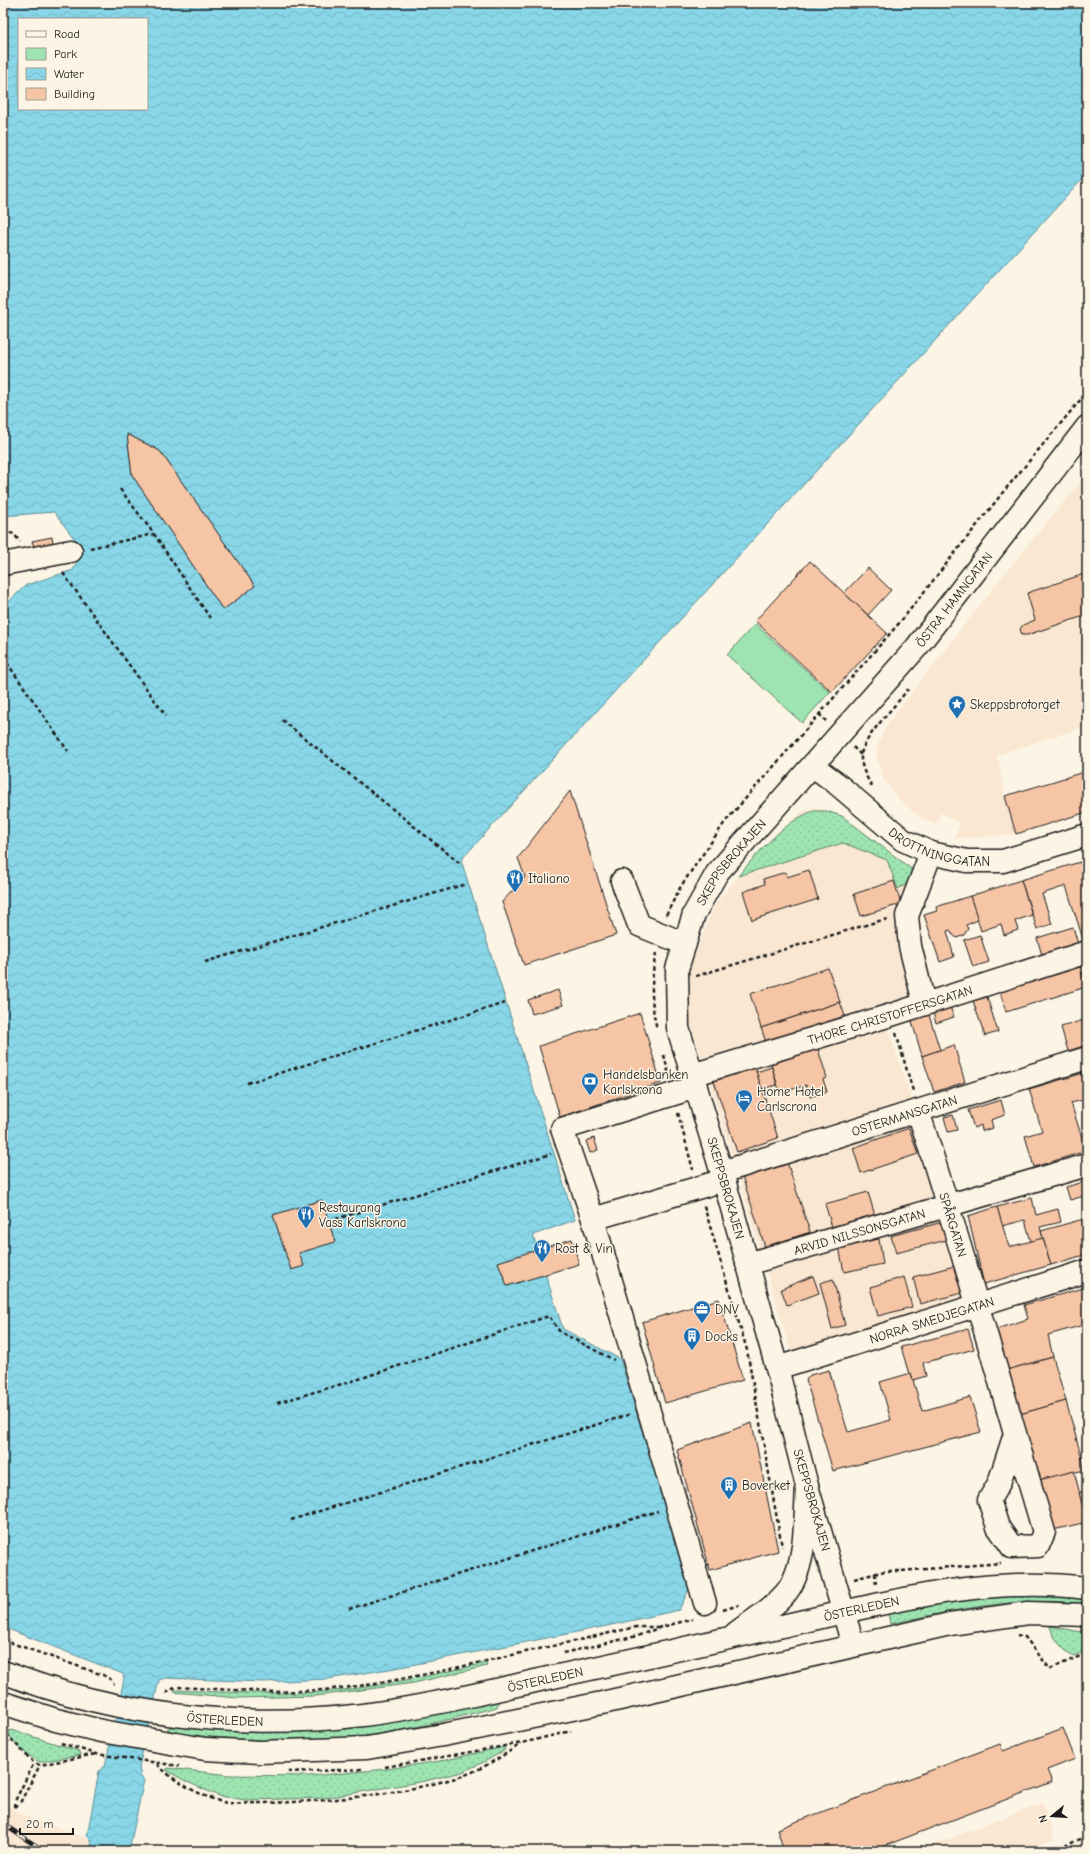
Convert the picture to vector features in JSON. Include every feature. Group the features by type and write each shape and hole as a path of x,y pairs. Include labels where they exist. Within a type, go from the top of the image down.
{"street":[{"name":"ÖSTRA HAMNGATAN","path":"813,766 916,648 1087,427"},
{"path":"3,564 79,550"},
{"name":"DROTTNINGGATAN","path":"813,766 836,783 903,840 931,853 967,861 1003,861 1087,835"},
{"name":"SKEPPSBROKAJEN","path":"813,766 717,873 694,914 677,969 678,1028 723,1176 853,1645"},
{"path":"924,1003 910,946 907,916 931,853"},
{"path":"622,881 639,925 685,944"},
{"name":"THORE CHRISTOFFERSGATAN","path":"593,1219 562,1129 674,1094 694,1081 924,1003 1087,952"},
{"name":"OSTERMANSGATAN","path":"593,1219 698,1188 723,1176 918,1111 1087,1058"},
{"name":"SPÅRGATAN","path":"918,1111 949,1207 1015,1434"},
{"name":"ARVID NILSSONSGATAN","path":"747,1264 949,1207 1087,1165"},
{"path":"593,1219 706,1611"},
{"name":"NORRA SMEDJEGATAN","path":"777,1368 1087,1271"},
{"path":"729,1638 775,1603 785,1594 795,1580 800,1568 802,1554 808,1486"},
{"name":"ÖSTERLEDEN","path":"3,1672 64,1692 111,1694 169,1704 203,1719 256,1722 363,1715 440,1702 844,1612 945,1592 986,1586 1034,1584 1087,1588"},
{"path":"3,1702 56,1720 101,1731 205,1749 260,1752 367,1748 443,1735 602,1703 950,1624 1014,1614 1042,1613 1087,1615"}],"path":[{"path":"659,1035 653,1013 651,978 659,932 663,919 681,886 725,822 901,621 1004,491 1087,392"},
{"path":"120,489 154,534 210,618"},
{"path":"79,550 154,534"},
{"path":"63,573 166,716"},
{"path":"3,657 68,752"},
{"path":"873,788 862,767 861,755 876,728 909,687"},
{"path":"282,720 462,865"},
{"path":"205,962 466,884"},
{"path":"677,982 879,921 907,916"},
{"path":"247,1083 505,1003"},
{"path":"891,1015 918,1111"},
{"path":"662,1050 698,1188 747,1350 782,1552"},
{"path":"329,1221 553,1154"},
{"path":"277,1403 359,1379 549,1316 560,1332 614,1360"},
{"path":"290,1520 635,1413"},
{"path":"349,1609 666,1509"},
{"path":"836,1583 885,1571 1006,1562"},
{"path":"560,1654 637,1636 706,1611 743,1604"},
{"path":"169,1704 166,1693 176,1687 274,1692 324,1690 375,1684 442,1671 636,1627 661,1627"},
{"path":"1010,1633 1025,1637 1050,1669 1087,1653"},
{"path":"3,1640 103,1675 110,1679 111,1694"},
{"path":"3,1728 8,1736 34,1764 40,1765 96,1754 153,1764 182,1783 220,1801 238,1803 273,1803 318,1800 374,1794 422,1786 463,1775 494,1761 522,1743 576,1730"},
{"path":"34,1764 15,1801 15,1807 20,1803 40,1765"},
{"path":"1058,1849 1087,1836"}],"shaded area":[{"path":"1087,474 1087,711 1085,712 1087,726 997,755 1005,796 1016,834 974,838 954,838 960,824 941,813 935,825 920,817 904,804 894,793 882,777 877,760 878,745 888,723 1005,573"},
{"path":"813,808 829,810 904,861 908,872 899,929 916,995 703,1063 689,1021 690,968 715,904 765,845 802,812"},
{"path":"887,1025 978,1297 791,1352 709,1080"},
{"path":"3,1802 21,1814 92,1840 90,1851 3,1851"},
{"path":"1043,1803 1054,1839 1023,1851 916,1851"}],"green space":[{"path":"755,624 830,692 802,723 727,655"},
{"path":"813,811 826,811 842,816 914,871 917,878 898,889 887,860 843,843 738,876 763,848 781,831 802,816"},
{"path":"1047,1594 1087,1598 1087,1604 1037,1601 988,1605 890,1624 888,1613 967,1599"},
{"path":"1050,1626 1087,1633 1087,1650 1074,1656 1070,1654 1056,1639"},
{"path":"486,1663 487,1666 414,1683 316,1696 238,1698 174,1692 175,1690 248,1693 321,1692 404,1680"},
{"path":"500,1698 497,1707 458,1717 399,1730 340,1739 298,1741 256,1740 173,1733 167,1729 180,1726 276,1732 332,1729 404,1718"},
{"path":"11,1730 73,1749 78,1751 80,1755 40,1762 17,1745 10,1736 9,1732"},
{"path":"503,1747 505,1750 462,1772 425,1781 325,1798 245,1800 219,1796 187,1782 166,1770 168,1768 229,1775 310,1776 387,1769 446,1760"}],"water":[{"path":"3,3 1087,3 1087,174 461,860 575,1220 533,1235 563,1329 620,1359 690,1587 679,1610 607,1626 401,1667 328,1679 263,1682 165,1678 159,1680 139,1767 141,1777 144,1780 129,1851 90,1851 92,1841 87,1836 99,1771 105,1766 124,1679 123,1674 3,1627 3,607 26,585 73,570 83,550 54,512 3,516"}],"building":[{"path":"127,434 160,451 255,586 223,610 132,475"},
{"path":"52,537 53,543 34,547 32,541"},
{"path":"810,561 887,633 832,692 755,621"},
{"path":"868,568 891,590 868,615 844,593"},
{"path":"1087,573 1087,615 1027,635 1022,635 1020,629 1023,625 1035,620 1027,593"},
{"path":"1087,771 1087,812 1016,834 1005,796"},
{"path":"570,791 616,935 524,965 502,902 525,877 518,858"},
{"path":"1087,860 1087,883 1080,862"},
{"path":"1080,862 1087,883 1087,941 1084,942 1066,886 1042,894 1052,924 1037,929 1021,880"},
{"path":"809,870 818,899 752,920 743,892 765,884 763,879 786,872 787,877"},
{"path":"1021,880 1032,915 1015,921 1018,930 1004,935 1001,924 981,931 970,896"},
{"path":"894,881 901,904 861,916 854,894"},
{"path":"970,896 978,920 966,925 968,929 964,935 957,938 950,930 947,931 954,957 940,962 924,915 937,911 936,907"},
{"path":"1073,927 1078,944 1042,955 1037,938"},
{"path":"980,935 989,962 973,967 964,940"},
{"path":"1087,965 1087,981 1084,982 1080,967"},
{"path":"1080,967 1086,987 1006,1012 1000,992"},
{"path":"828,968 840,1002 761,1028 750,994"},
{"path":"558,990 563,1005 532,1014 528,1000"},
{"path":"987,997 998,1032 985,1036 973,1001"},
{"path":"840,1002 845,1016 766,1042 761,1028"},
{"path":"950,1007 954,1017 936,1023 933,1013"},
{"path":"928,1012 940,1050 922,1056 911,1018"},
{"path":"640,1013 661,1083 560,1117 539,1046"},
{"path":"1087,1019 1087,1045 1068,1051 1061,1027"},
{"path":"954,1045 965,1082 934,1092 922,1056"},
{"path":"818,1049 827,1078 823,1079 827,1092 810,1097 806,1085 780,1093 771,1064"},
{"path":"772,1067 777,1085 762,1089 756,1072"},
{"path":"755,1068 778,1138 737,1152 714,1081"},
{"path":"1087,1072 1087,1099 1071,1103 1086,1151 1034,1167 1025,1136 1042,1131 1029,1089"},
{"path":"1001,1100 1005,1115 991,1120 993,1128 982,1131 981,1125 974,1128 968,1110"},
{"path":"953,1115 957,1130 948,1132 944,1117"},
{"path":"909,1128 918,1154 861,1173 853,1148"},
{"path":"594,1138 598,1150 590,1153 586,1141"},
{"path":"787,1162 810,1232 765,1247 742,1176"},
{"path":"1087,1181 1087,1195 1070,1200 1066,1187"},
{"path":"868,1192 875,1216 832,1227 825,1204"},
{"path":"1032,1198 1036,1215 1058,1209 1061,1222 1040,1227 1043,1238 1031,1242 1025,1220 1002,1226 997,1207"},
{"path":"322,1200 335,1242 299,1253 304,1266 291,1270 273,1215"},
{"path":"997,1207 1009,1247 1043,1238 1051,1265 984,1284 968,1216"},
{"path":"1087,1218 1087,1254 1051,1265 1041,1231"},
{"path":"946,1221 950,1239 896,1253 891,1236"},
{"path":"572,1239 579,1264 507,1286 498,1262"},
{"path":"879,1239 883,1264 844,1272 839,1247"},
{"path":"954,1266 962,1293 920,1304 913,1277"},
{"path":"813,1276 819,1293 787,1305 781,1289"},
{"path":"904,1277 912,1307 878,1316 870,1287"},
{"path":"833,1279 845,1325 832,1329 820,1283"},
{"path":"1087,1287 1087,1324 1048,1335 1053,1357 1007,1370 996,1329 1028,1319 1024,1305"},
{"name":"Docks","path":"719,1299 743,1380 665,1403 642,1322"},
{"path":"968,1329 974,1349 923,1363 926,1376 913,1380 911,1373 909,1374 901,1347"},
{"path":"1053,1357 1066,1401 1020,1414 1007,1370"},
{"path":"829,1370 848,1432 891,1420 880,1382 911,1373 922,1411 970,1397 981,1432 833,1471 806,1380 810,1375"},
{"path":"1066,1401 1085,1470 1039,1480 1020,1414"},
{"name":"Boverket","path":"752,1423 778,1551 710,1570 677,1450"},
{"path":"1074,1471 1087,1522 1053,1530 1039,1480"},
{"path":"1087,1490 1087,1521 1079,1493"},
{"path":"1087,1522 1087,1539 1082,1523"},
{"path":"1063,1728 1075,1759 1047,1770 1052,1782 871,1851 784,1851 777,1829 1000,1744 1003,1751"}],"railway":[{"path":"3,1824 44,1851"}],"place":[{"name":"Skeppsbrotorget","path":"957,719"},
{"name":"Italiano","path":"515,893"},
{"name":"Handelsbanken Karlskrona","path":"590,1096"},
{"name":"Home Hotel Carlscrona","path":"744,1113"},
{"name":"Restaurang Vass Karlskrona","path":"306,1229"},
{"name":"Rost & Vin","path":"542,1263"},
{"name":"DNV","path":"702,1324"},
{"name":"Docks","path":"692,1351"},
{"name":"Boverket","path":"729,1500"}]}
